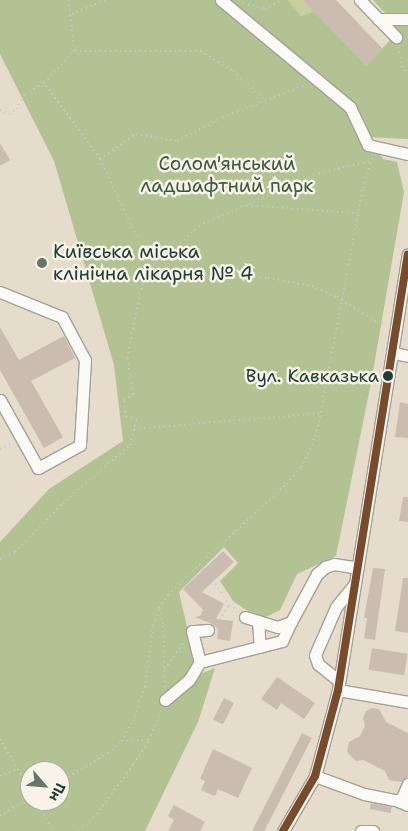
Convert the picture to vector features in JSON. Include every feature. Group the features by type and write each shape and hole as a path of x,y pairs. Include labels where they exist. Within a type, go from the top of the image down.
{"street":[{"path":"221,0 350,107 358,122 362,137 368,145 408,154"},
{"path":"360,0 396,37"},
{"path":"378,19 408,19"},
{"path":"283,831 315,776 339,685 408,255"},
{"path":"0,292 62,318 85,360 80,445 38,468 0,400"},
{"path":"393,353 408,356"},
{"path":"165,700 189,680 200,662 282,641 317,574 325,567 334,564 358,568"},
{"path":"356,583 336,607 315,655 318,664 339,685 408,702"},
{"path":"245,617 278,626 291,622"},
{"path":"258,621 260,647"},
{"path":"200,662 192,631 208,630"},
{"path":"315,776 364,794 404,804 408,784"},
{"path":"361,831 373,831"}],"path":[{"path":"0,110 9,114 16,109 26,94 44,83 74,51 72,14 69,0"},
{"path":"72,14 104,0"},
{"path":"241,2 265,9 282,0"},
{"path":"396,37 402,66 408,74"},
{"path":"74,51 201,51 233,71 266,101"},
{"path":"100,159 136,134 177,141 223,117 317,80"},
{"path":"0,559 15,552 63,503 130,445 137,419 126,417 124,400 133,394 127,358 145,271 141,246 100,159 44,83"},
{"path":"70,776 108,753 121,741 132,721 145,687 153,625 159,608 168,595 287,484 301,467 312,445 320,413 358,213 376,147"},
{"path":"145,271 204,223 319,173 372,162"},
{"path":"247,205 358,213"},
{"path":"145,271 165,270 268,278 312,286 341,299 377,322 389,325"},
{"path":"134,429 320,413"},
{"path":"0,449 22,440"},
{"path":"199,565 210,575 229,605 245,617"},
{"path":"208,630 214,629 229,605"},
{"path":"78,831 97,814 112,795 149,740 165,700 163,624 159,608"},
{"path":"165,669 192,631"},
{"path":"0,739 20,772"},
{"path":"121,741 149,740"},
{"path":"0,776 18,769"},
{"path":"0,816 20,804"},
{"path":"42,811 53,831"}],"green space":[{"name":"Солом'янський ладшафтний парк","path":"0,0 288,0 301,16 314,11 366,65 396,34 386,23 408,22 408,139 363,137 376,147 383,159 397,162 404,192 371,383 336,556 297,574 280,610 266,617 248,611 233,601 220,581 238,563 224,547 179,592 198,675 215,668 198,722 145,831 0,831 0,542 49,489 123,441 114,365 54,161 0,54"},
{"path":"288,0 302,0 314,11 301,16"},
{"path":"373,0 408,0 408,16 385,13"}],"building":[{"path":"302,0 336,0 383,49 366,65"},
{"path":"0,143 10,160 0,166"},
{"path":"0,327 19,360 64,336 75,358 31,381 63,437 44,448 0,370"},
{"path":"400,402 408,404 408,438 395,437"},
{"path":"403,497 408,497 408,522 399,521"},
{"path":"223,551 234,562 202,592 224,604 216,619 233,621 230,641 217,639 218,629 212,624 195,617 200,616 203,610 183,589"},
{"path":"373,568 385,569 375,640 364,638 367,618 364,618"},
{"path":"403,578 408,578 408,633 395,631"},
{"path":"372,648 408,654 404,675 369,670"},
{"path":"277,677 315,703 304,719 281,703 277,710 261,699"},
{"path":"224,698 234,703 223,724 213,719"},
{"path":"372,708 379,709 386,722 408,733 408,777 401,782 389,780 385,771 363,760 356,761 347,752 349,742 360,736 365,726 363,718 366,711"},
{"path":"302,733 312,738 264,831 252,831"},
{"path":"213,749 252,768 238,798 218,789 215,796 201,790 205,781 200,779"},
{"path":"371,803 392,807 390,813 370,809"},
{"path":"174,805 205,822 200,831 168,831 174,820 168,816"}],"transit line":[{"path":"283,831 315,776 338,690 408,255"}],"place":[{"name":"Київська міська клінічна лікарня № 4","path":"42,263"},
{"name":"Вул. Кавказька","path":"388,376"}]}
